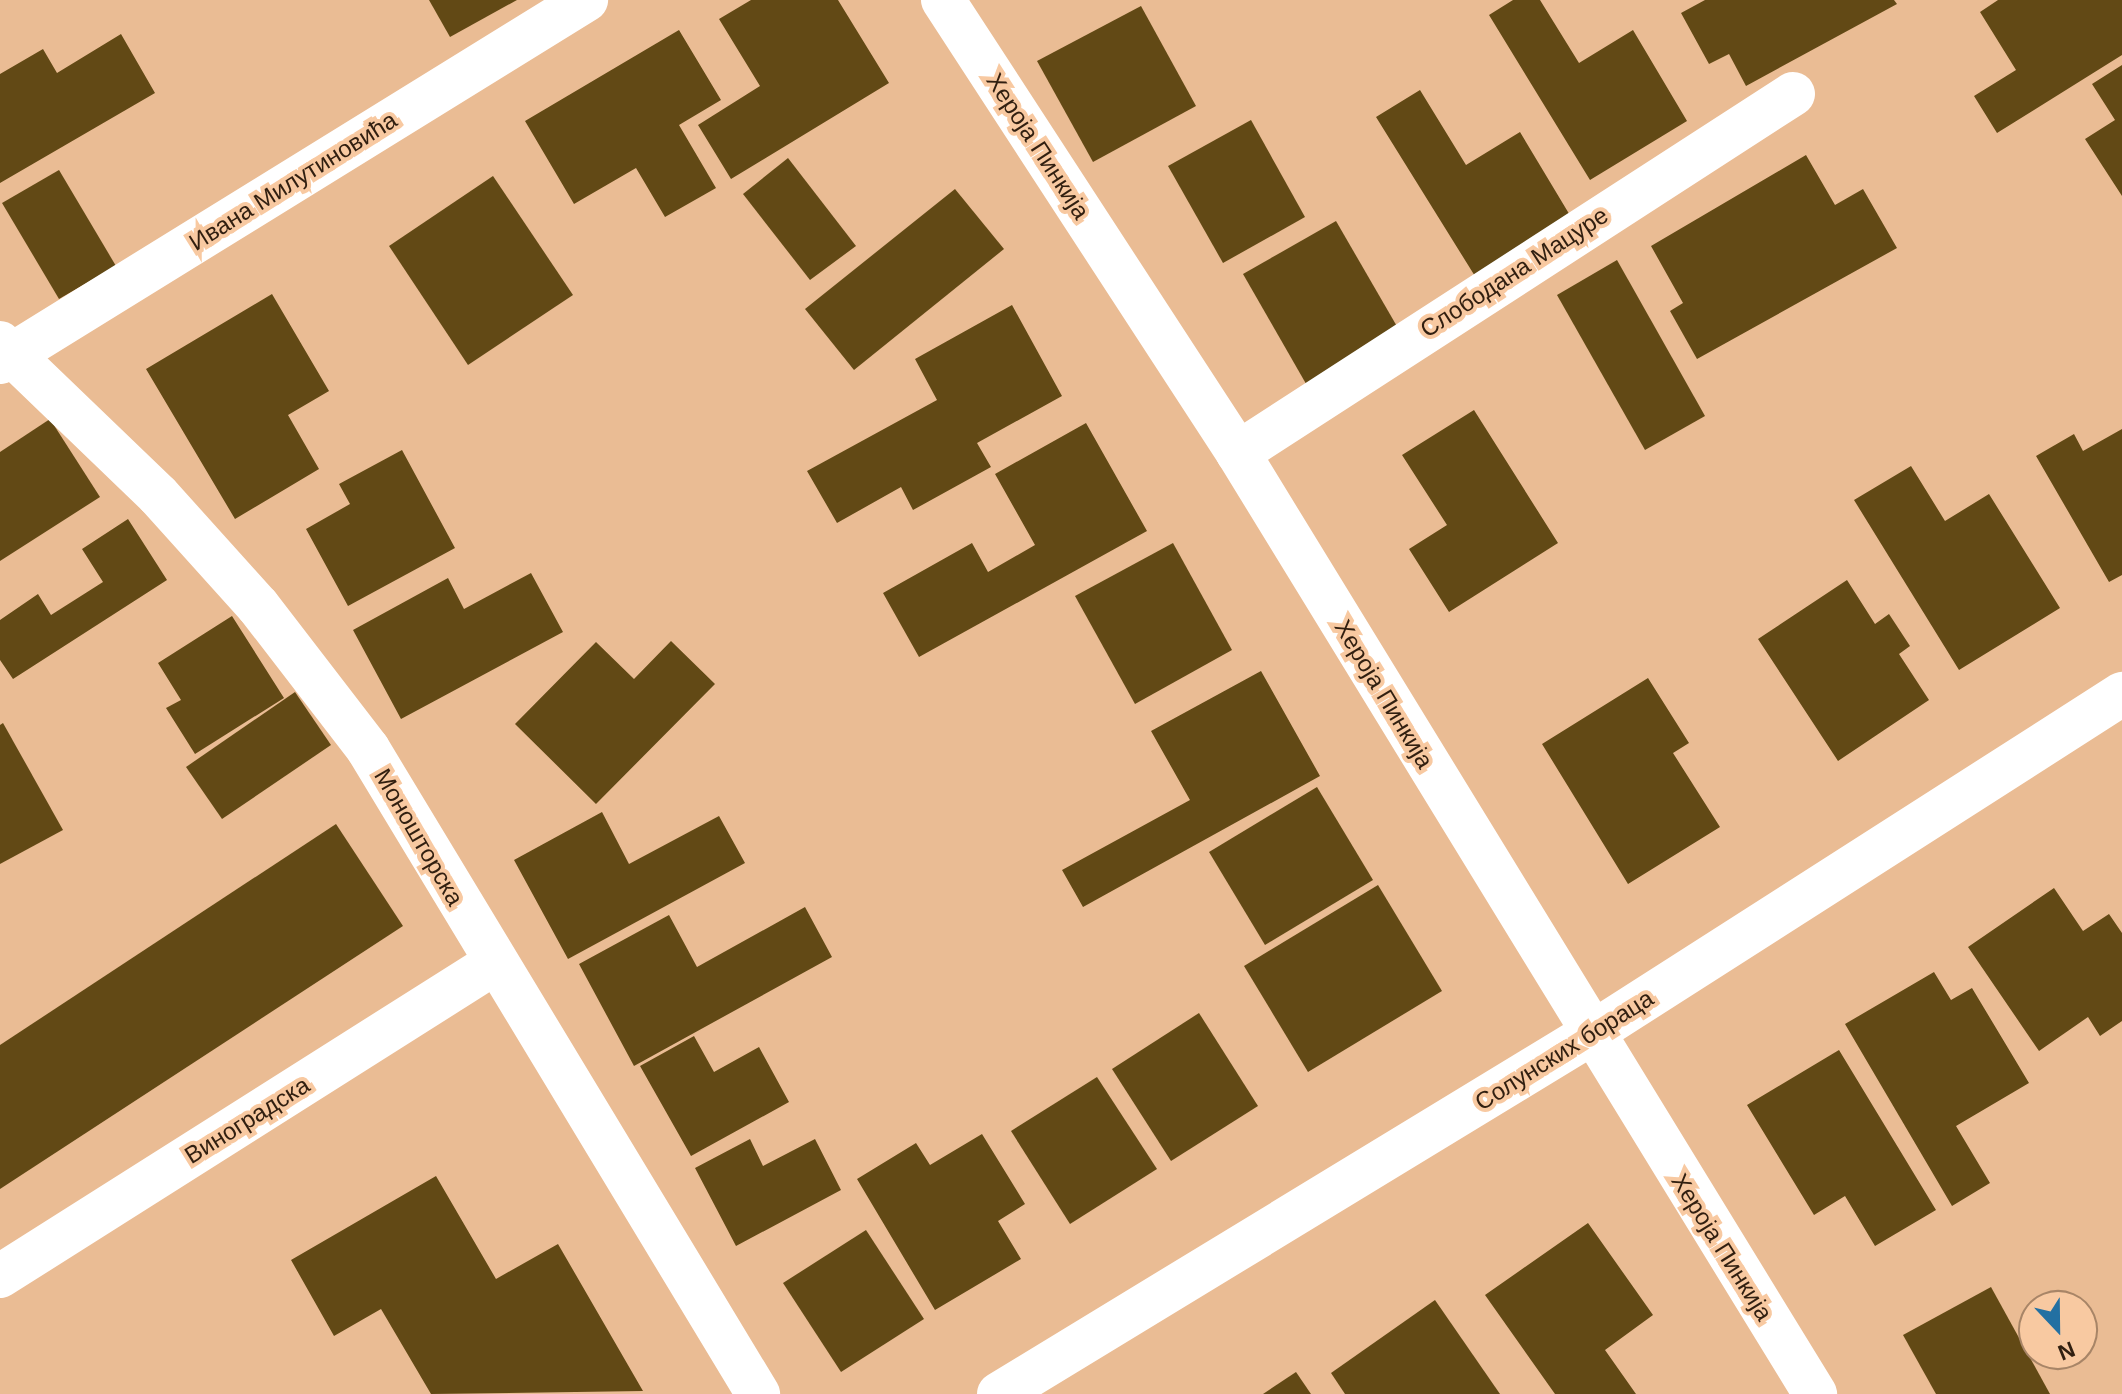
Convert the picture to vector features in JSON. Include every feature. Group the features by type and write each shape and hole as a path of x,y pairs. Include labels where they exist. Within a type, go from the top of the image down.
{"street":[{"name":"Ивана Милутиновића","path":"3,354 586,0"},
{"name":"Хероја Пинкија","path":"943,0 1238,453 1589,1035 1815,1394"},
{"name":"Слободана Мацуре","path":"1238,453 1793,94"},
{"name":"Моношторска","path":"3,354 158,495 258,606 368,749 493,964 758,1394"},
{"name":"Солунских бораца","path":"999,1394 1589,1035 2122,694"},
{"name":"Виноградска","path":"0,1276 493,964"}],"building":[{"path":"429,0 517,0 450,37"},
{"path":"751,0 838,0 889,83 731,179 698,125 760,86 719,19"},
{"path":"1513,0 1540,0 1579,63 1633,30 1687,121 1590,180 1489,15"},
{"path":"1705,0 1894,0 1897,4 1746,86 1729,54 1709,64 1681,13"},
{"path":"1998,0 2122,0 2122,55 1997,133 1974,96 2016,70 1980,12"},
{"path":"1141,6 1196,106 1093,162 1037,61"},
{"path":"679,30 721,100 679,125 716,188 665,217 636,168 574,204 525,121"},
{"path":"121,34 155,93 0,183 0,74 43,49 57,73"},
{"path":"2122,65 2122,196 2085,139 2115,120 2092,84"},
{"path":"1420,90 1466,165 1520,132 1574,222 1478,281 1376,117"},
{"path":"1251,120 1305,217 1223,263 1168,166"},
{"path":"1806,155 1835,205 1863,189 1897,248 1697,359 1670,311 1683,303 1651,246"},
{"path":"788,158 856,246 810,280 743,194"},
{"path":"59,170 116,266 59,299 2,203"},
{"path":"493,176 573,295 468,365 389,246"},
{"path":"955,189 1004,249 854,370 805,309"},
{"path":"1336,221 1402,335 1309,389 1243,274"},
{"path":"1617,260 1705,416 1645,450 1557,295"},
{"path":"272,294 329,391 288,415 319,469 235,519 146,369"},
{"path":"1012,305 1062,396 977,443 991,467 913,510 901,487 837,523 807,471 937,400 915,359"},
{"path":"1474,410 1558,543 1449,612 1409,549 1447,525 1402,455"},
{"path":"50,419 100,497 0,561 0,452"},
{"path":"1086,423 1147,531 919,657 883,593 972,543 988,572 1035,545 995,474"},
{"path":"2122,429 2122,575 2109,582 2036,456 2074,434 2083,451"},
{"path":"402,450 455,548 348,606 306,529 350,504 339,484"},
{"path":"1911,466 1945,521 1989,494 2060,608 1959,670 1854,500"},
{"path":"128,519 167,580 13,679 0,660 0,620 38,594 51,615 103,582 82,549"},
{"path":"1173,543 1232,650 1135,704 1075,596"},
{"path":"531,573 563,632 401,719 353,630 448,578 464,609"},
{"path":"1847,580 1875,624 1889,614 1910,646 1899,654 1929,700 1838,761 1758,639"},
{"path":"232,616 284,698 195,754 166,708 181,700 158,663"},
{"path":"671,641 715,684 596,804 515,724 596,642 634,679"},
{"path":"1261,671 1320,776 1083,907 1062,870 1190,800 1151,731"},
{"path":"1648,678 1689,743 1673,753 1720,827 1628,884 1542,744"},
{"path":"295,692 331,745 222,819 186,767"},
{"path":"3,723 63,830 0,864 0,725"},
{"path":"1317,787 1373,880 1265,945 1209,852"},
{"path":"602,812 629,864 719,816 745,863 568,959 514,860"},
{"path":"336,824 403,926 0,1189 0,1045"},
{"path":"1378,885 1442,991 1308,1072 1244,966"},
{"path":"2054,888 2083,931 2109,914 2122,933 2122,1021 2100,1036 2088,1017 2039,1051 1968,947"},
{"path":"805,907 832,957 634,1066 579,964 669,915 697,967"},
{"path":"1934,972 1951,1000 1972,988 2029,1083 1956,1126 1990,1183 1952,1206 1845,1024"},
{"path":"1199,1013 1258,1106 1171,1161 1112,1069"},
{"path":"694,1036 714,1072 759,1047 789,1102 691,1156 640,1066"},
{"path":"1839,1050 1936,1210 1875,1246 1845,1196 1814,1215 1747,1105"},
{"path":"1097,1077 1157,1169 1070,1224 1011,1131"},
{"path":"982,1134 1025,1204 998,1221 1021,1259 935,1310 857,1179 916,1143 930,1165"},
{"path":"750,1139 763,1166 815,1139 841,1190 736,1246 695,1168"},
{"path":"436,1176 496,1279 558,1244 643,1391 431,1394 381,1309 334,1336 291,1260"},
{"path":"1588,1223 1653,1315 1605,1350 1636,1394 1555,1394 1485,1295"},
{"path":"866,1230 924,1319 841,1372 783,1283"},
{"path":"1991,1287 2018,1336 2018,1370 2037,1370 2050,1394 1936,1394 1903,1335"},
{"path":"1435,1300 1500,1394 1345,1394 1331,1373"},
{"path":"1296,1372 1311,1394 1263,1394"}]}
